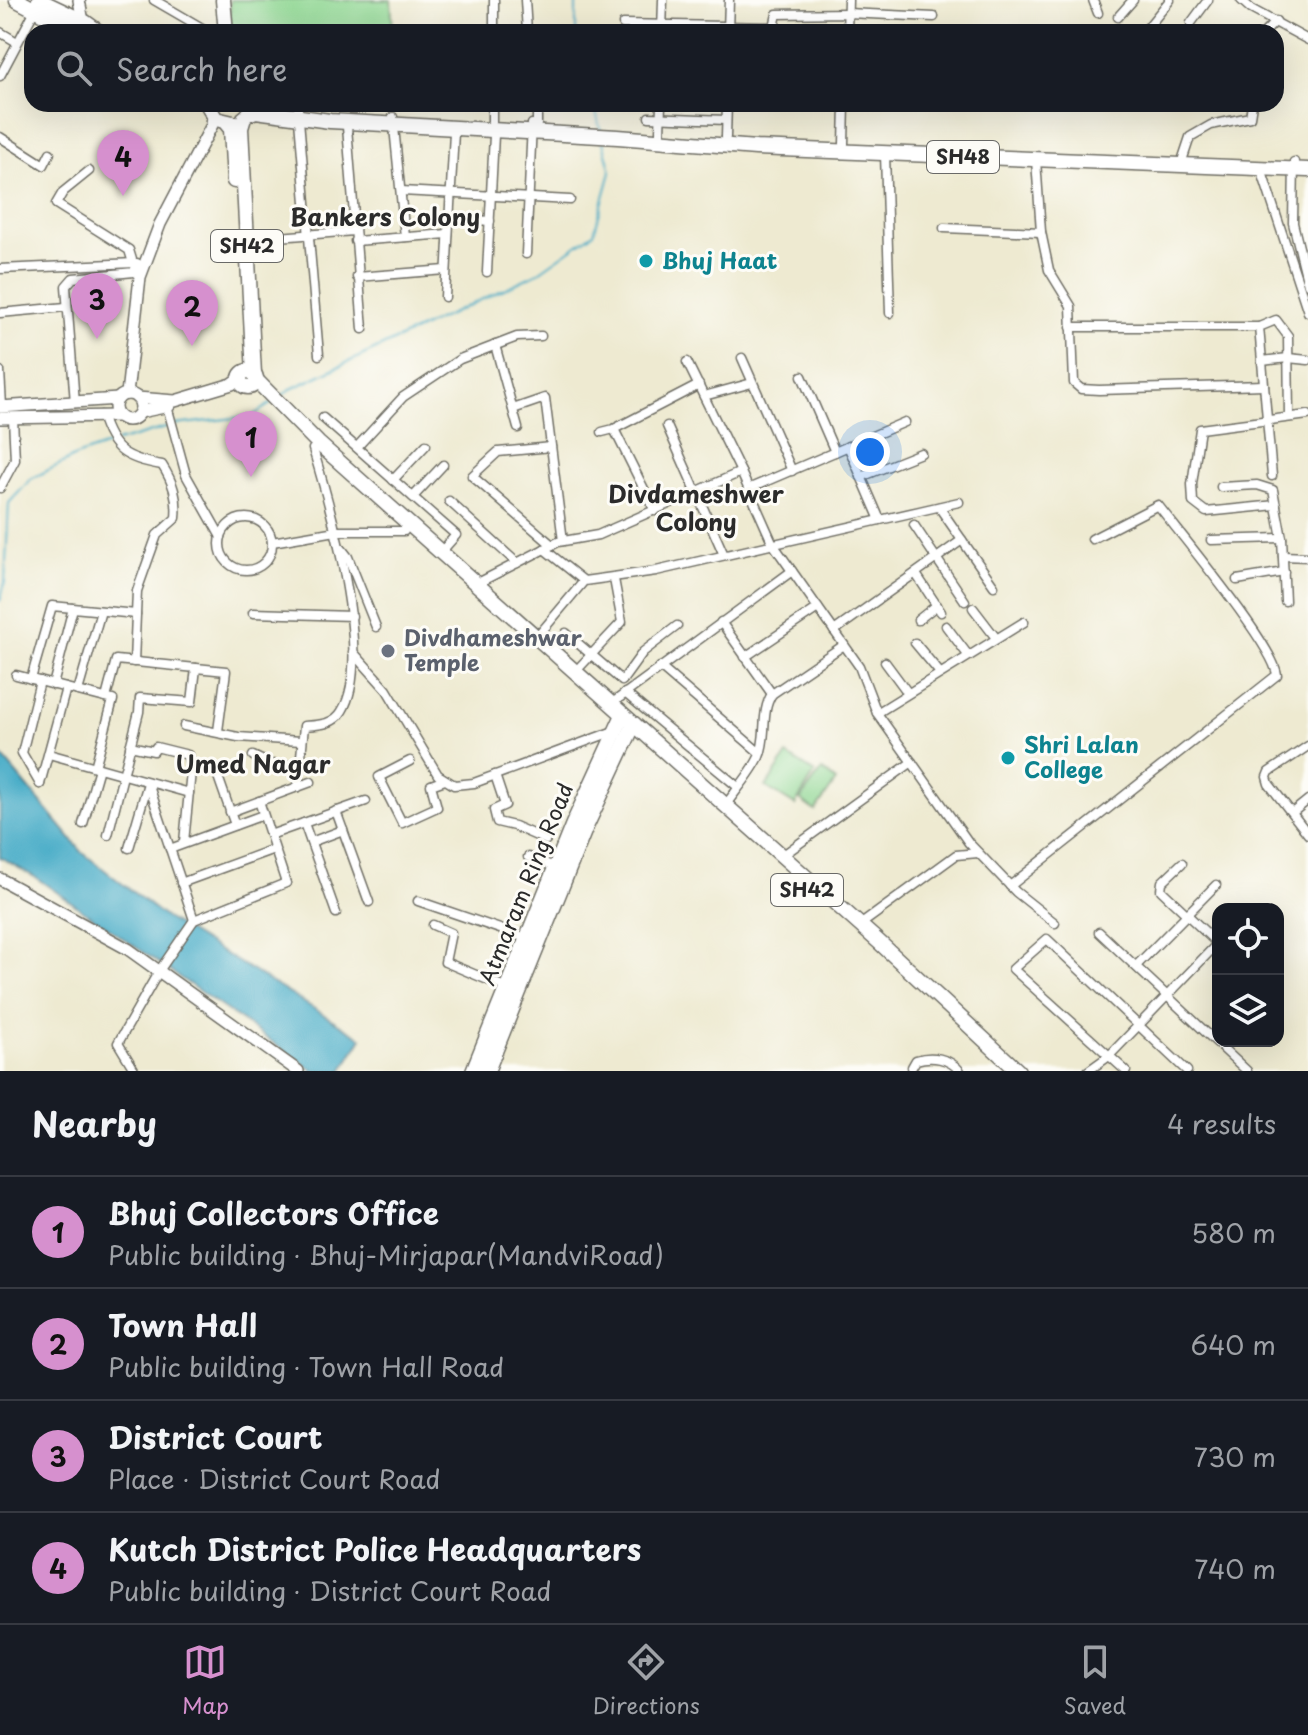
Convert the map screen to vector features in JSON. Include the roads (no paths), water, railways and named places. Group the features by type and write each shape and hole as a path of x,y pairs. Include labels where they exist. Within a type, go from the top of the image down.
{"main road":[{"path":"17,0 79,20"},
{"path":"218,24 222,1"},
{"path":"222,1 225,24"},
{"path":"216,118 236,122 248,112"},
{"name":"SH42","path":"248,112 241,128 250,382"},
{"name":"SH48","path":"298,112 493,128 533,127"},
{"name":"SH42","path":"216,118 231,129 250,382 313,449 873,948 1005,1071"},
{"name":"SH48","path":"394,121 618,132 885,154 1261,169 1301,166"},
{"name":"SH48","path":"618,132 660,125 726,137 1301,166"},
{"name":"SH42","path":"285,418 537,637 611,704 624,725 782,856 1018,1071"},
{"name":"Atmaram Ring Road","path":"473,1071 555,867 624,725"},
{"name":"Atmaram Ring Road","path":"487,1071 624,725"}],"street":[{"path":"494,0 494,24"},
{"path":"525,0 526,24"},
{"path":"662,24 663,0"},
{"path":"728,24 729,0"},
{"path":"847,24 848,0"},
{"path":"1093,0 1098,13"},
{"path":"1118,17 1133,0"},
{"path":"1150,24 1170,0"},
{"path":"1191,23 1208,0"},
{"path":"1241,0 1253,4 1281,24"},
{"path":"157,1 196,24"},
{"path":"27,24 37,5"},
{"path":"775,24 777,14 934,17"},
{"path":"1273,24 1276,21"},
{"path":"1284,26 1308,40"},
{"path":"0,76 24,29"},
{"path":"0,32 17,42"},
{"path":"298,112 319,355"},
{"path":"487,272 492,112"},
{"path":"526,254 536,112"},
{"path":"660,125 661,112"},
{"path":"726,112 726,137"},
{"path":"844,144 845,112"},
{"path":"1183,158 1190,137 1211,125 1250,117 1251,112"},
{"path":"649,117 660,125 726,120"},
{"path":"75,403 66,286 73,278 134,272 216,118"},
{"path":"394,121 405,237"},
{"path":"347,127 363,329"},
{"path":"445,297 454,132"},
{"path":"0,137 44,165 50,153"},
{"path":"885,154 890,313"},
{"path":"1036,160 1041,232 1049,270 1071,306 1074,383 1081,389 1264,385"},
{"path":"1301,166 1293,223 1308,284"},
{"path":"1261,169 1308,312"},
{"path":"89,171 63,192 56,204 129,250 141,261"},
{"path":"401,191 570,200"},
{"path":"449,218 490,221"},
{"path":"944,228 1041,232"},
{"path":"253,239 354,231"},
{"path":"355,241 448,234"},
{"path":"0,269 141,261"},
{"path":"118,416 115,409 129,397 141,261"},
{"path":"357,277 446,270"},
{"path":"0,313 66,307"},
{"path":"1071,327 1259,327 1276,320 1288,336 1289,417"},
{"path":"1259,327 1272,476"},
{"path":"357,447 403,397 460,359 517,337 541,336"},
{"path":"495,345 518,428"},
{"path":"742,358 792,471"},
{"path":"1262,361 1288,358 1308,360"},
{"path":"687,362 773,544 859,666 877,713 978,853 1010,886 1055,923"},
{"path":"0,371 1,410"},
{"path":"802,376 835,452"},
{"path":"1,410 129,397 175,401 232,384 250,382"},
{"path":"1,410 13,418 101,415 132,420 140,412 250,382"},
{"path":"704,396 752,383"},
{"path":"602,432 614,429 699,385"},
{"path":"129,397 141,404 140,412"},
{"path":"513,409 545,398 563,541"},
{"path":"167,406 186,475 221,537"},
{"path":"101,415 121,452 137,461 162,465 172,480 177,503 176,518 157,535 137,591 134,662"},
{"path":"1276,505 1206,512 1193,502 1194,464 1200,429 1308,415"},
{"path":"0,488 15,460 13,418"},
{"path":"323,418 456,535 441,552"},
{"path":"748,489 905,422"},
{"path":"667,426 724,555"},
{"path":"614,429 655,511"},
{"path":"393,480 426,445"},
{"path":"848,446 880,520"},
{"path":"551,447 498,452 472,476 584,581"},
{"path":"298,787 304,726 332,722 342,712 349,693 353,652 352,616 339,545 313,449"},
{"path":"861,477 921,453"},
{"path":"413,497 443,465"},
{"path":"476,584 548,547 598,535 741,472"},
{"path":"1221,487 1257,485 1273,490 1282,538 1285,601"},
{"path":"449,501 517,563"},
{"path":"537,637 584,581 614,579 959,502"},
{"path":"1010,886 1277,675 1262,643 1158,505 1092,539"},
{"path":"939,507 994,586"},
{"path":"250,518 265,526 272,542 270,553 264,563 254,568 245,570 235,567 224,557 220,547 221,537 234,521 250,518"},
{"path":"914,525 965,601"},
{"path":"272,542 336,531 404,531"},
{"path":"1211,540 1282,538"},
{"path":"834,631 962,540"},
{"path":"339,545 348,557 376,627"},
{"path":"1283,556 1308,557"},
{"path":"611,704 792,571"},
{"path":"1237,580 1284,572"},
{"path":"916,574 939,609 918,620"},
{"path":"575,672 622,622 614,579"},
{"path":"66,688 40,784 22,753 52,606 136,614"},
{"path":"53,685 73,608"},
{"path":"745,657 818,608"},
{"path":"973,608 996,638"},
{"path":"78,691 101,611"},
{"path":"253,613 352,616"},
{"path":"721,622 772,694"},
{"path":"877,713 1024,622"},
{"path":"566,633 622,681 643,652 677,626"},
{"path":"946,626 968,655"},
{"path":"915,643 940,673"},
{"path":"725,806 760,753 766,728 765,704 772,694 844,645"},
{"path":"353,652 387,690 438,775 454,785 474,783 624,725"},
{"path":"106,698 116,660 226,671 218,731"},
{"path":"885,662 908,693"},
{"path":"660,667 760,753"},
{"path":"108,835 140,698 192,702 196,668"},
{"path":"16,675 113,700 83,824"},
{"path":"625,693 738,787"},
{"path":"184,726 238,737 301,741"},
{"path":"130,746 154,751 156,747 188,755 189,793 184,842"},
{"path":"1308,746 1269,772 1267,777 1269,784 1308,834"},
{"path":"49,754 189,793"},
{"path":"253,756 270,764 301,766"},
{"path":"410,761 379,777 402,823 437,807 431,785 445,780"},
{"path":"782,856 912,762"},
{"path":"215,768 235,825"},
{"path":"495,775 505,805 494,810 497,822 546,840"},
{"path":"230,812 311,782"},
{"path":"129,848 148,783"},
{"path":"148,783 194,920"},
{"path":"1292,813 1308,800"},
{"path":"135,1071 118,1043 159,971 194,920 286,883 259,801"},
{"path":"270,835 366,801"},
{"path":"336,811 369,902"},
{"path":"170,849 263,815"},
{"path":"304,823 336,913"},
{"path":"311,842 343,830"},
{"path":"956,855 964,836"},
{"path":"181,883 274,849"},
{"path":"860,925 956,855 978,853"},
{"path":"528,857 555,867"},
{"path":"1182,863 1160,887 1212,937"},
{"path":"0,879 128,949 298,1071"},
{"path":"1136,966 1216,885"},
{"path":"418,901 526,938"},
{"path":"433,925 451,933 445,962 507,988"},
{"path":"1099,932 1247,1071"},
{"path":"1126,1071 1013,969 1047,939 1187,1071"},
{"path":"1088,1071 1109,1056 1212,949"},
{"path":"912,1067 916,1060 930,1056 955,1065 960,1071"}],"water":[{"path":"0,754 83,853 166,918 362,1038 342,1071 314,1071 38,879 0,857"}],"waterway":[{"path":"576,0 576,24"},
{"path":"596,112 601,132"},
{"path":"280,397 291,389 536,274 594,233 611,172 603,142"},
{"path":"175,425 252,416 272,403"},
{"path":"117,442 169,427"},
{"path":"0,601 5,582 9,503 31,479 76,456 111,444"}],"place":[{"name":"Kutch District Police Headquarters","path":"123,196"},
{"name":"Bhuj Haat","path":"646,261"},
{"name":"District Court","path":"97,339"},
{"name":"Town Hall","path":"192,346"},
{"name":"Bhuj Collectors Office","path":"251,477"},
{"name":"Divdhameshwar Temple","path":"388,651"},
{"name":"Shri Lalan College","path":"1008,758"}],"district":[{"name":"Bankers Colony","path":"385,218"},
{"name":"Divdameshwer Colony","path":"696,509"},
{"name":"Umed Nagar","path":"253,765"}]}
